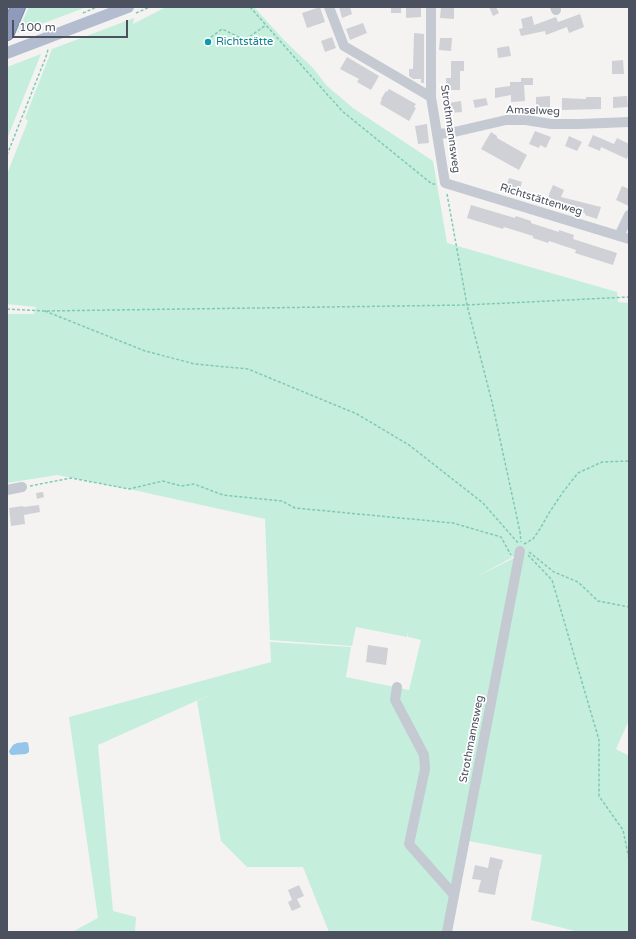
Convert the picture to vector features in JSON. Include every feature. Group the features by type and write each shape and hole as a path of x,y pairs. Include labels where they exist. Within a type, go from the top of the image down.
{"highway":[{"path":"7,33 18,7"}],"main road":[{"path":"7,53 128,7"}],"street":[{"path":"329,7 344,46 431,97"},
{"name":"Strothmannsweg","path":"432,7 431,97 445,183"},
{"name":"Amselweg","path":"438,134 450,133 506,120 526,120 551,124 629,122"},
{"name":"Richtstättenweg","path":"445,183 624,238"},
{"path":"624,238 629,215"},
{"path":"7,490 22,487"},
{"name":"Strothmannsweg","path":"447,932 524,550"},
{"path":"397,687 395,700 424,755 425,769 409,844 454,896"}],"path":[{"path":"250,7 342,111 432,184 445,183 467,305 492,402 524,550 554,572 578,582 598,601 629,607"},
{"path":"207,40 222,29 244,40 266,25"},
{"path":"7,155 47,54 48,46 42,39"},
{"path":"7,309 45,311 467,305 629,297"},
{"path":"45,311 145,351 195,364 248,369 357,414 409,445 483,503 552,580 599,740 599,796 623,830 629,859"},
{"path":"22,487 71,478 129,489 164,481 181,486 194,484 223,495 282,501 294,508 453,523 501,537 511,555 524,550 533,539 563,492 578,473 602,462 629,462"}],"green space":[{"path":"29,7 87,7 17,33"},
{"path":"166,7 254,7 283,39 313,68 327,86 353,108 433,161 447,243 617,292 618,302 629,303 629,720 616,749 629,756 629,932 579,932 531,920 542,855 469,841 522,558 503,555 513,557 474,578 514,558 443,932 329,932 303,867 247,867 221,841 197,701 216,692 98,745 113,911 136,917 135,932 72,932 98,918 69,717 271,662 270,642 351,647 346,677 409,690 421,640 408,637 408,632 407,637 356,627 352,646 270,640 265,519 129,489 57,475 7,483 7,314 34,314 36,307 7,304 7,174 28,121 25,118 52,49 134,18 133,24"},
{"path":"41,54 7,139 7,67"}],"water":[{"path":"26,742 28,743 29,752 26,754 10,754 9,751 13,745"}],"building":[{"path":"320,7 325,22 307,28 302,13"},
{"path":"339,7 350,7 352,14 342,18"},
{"path":"391,7 401,7 401,13 391,13"},
{"path":"421,7 421,17 406,18 406,8"},
{"path":"441,7 454,7 454,19 440,18"},
{"path":"489,7 496,7 499,13 493,16"},
{"path":"580,14 584,27 569,33 567,27 546,35 545,31 521,36 519,29 523,28 521,19 532,16 534,25 556,17 558,22"},
{"path":"363,23 367,33 350,40 346,29"},
{"path":"414,33 424,34 424,83 421,83 421,79 413,79 409,76 409,69 413,69"},
{"path":"332,37 336,48 325,52 321,41"},
{"path":"440,38 452,38 451,51 439,50"},
{"path":"509,46 511,56 498,58 497,48"},
{"path":"347,57 379,76 371,90 357,82 359,79 340,69"},
{"path":"623,60 624,74 612,74 612,61"},
{"path":"451,61 464,61 464,71 460,71 460,90 446,90 446,78 451,78"},
{"path":"521,78 533,78 533,85 524,85 525,101 511,102 511,95 495,98 495,88 510,86 510,82 521,82"},
{"path":"389,89 416,104 414,107 416,108 409,121 380,104 381,99"},
{"path":"550,96 550,109 536,109 536,97"},
{"path":"627,96 628,107 613,108 613,97"},
{"path":"586,97 601,97 601,109 562,110 562,98 586,99"},
{"path":"486,98 488,105 475,108 473,100"},
{"path":"461,101 462,112 449,113 448,103"},
{"path":"427,124 429,143 418,144 415,126"},
{"path":"535,131 551,137 546,148 540,145 539,148 529,144"},
{"path":"491,132 497,136 497,138 527,155 519,170 481,149"},
{"path":"593,135 614,144 617,138 629,144 627,159 601,147 600,151 588,146"},
{"path":"569,136 582,142 577,151 565,146"},
{"path":"509,178 522,182 519,193 506,188"},
{"path":"553,185 564,190 561,197 601,207 597,219 585,215 585,213 567,209 567,206 548,197"},
{"path":"622,186 629,189 629,206 616,200"},
{"path":"471,205 515,218 516,216 531,221 531,223 559,232 559,230 574,235 573,239 617,253 613,265 575,253 576,250 549,241 548,243 533,238 533,236 504,227 503,229 467,218"},
{"path":"43,492 44,497 37,499 36,493"},
{"path":"39,505 40,512 24,515 25,524 11,526 9,508"},
{"path":"368,645 388,648 386,665 366,662"},
{"path":"490,857 503,860 495,895 478,892 481,880 472,879 475,865 488,868"},
{"path":"299,885 304,896 297,899 301,907 292,911 288,902 292,900 288,890"}],"place":[{"name":"Richtstätte","path":"208,42"}]}
